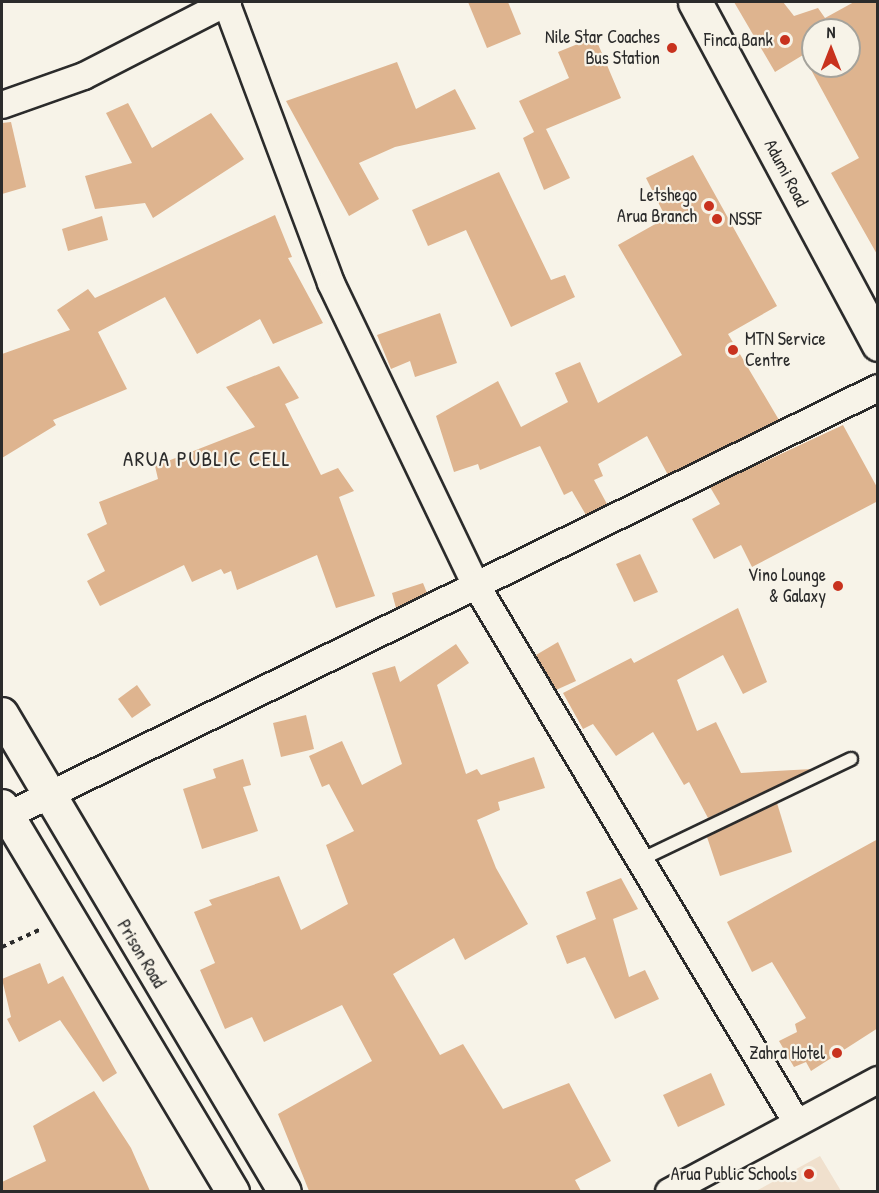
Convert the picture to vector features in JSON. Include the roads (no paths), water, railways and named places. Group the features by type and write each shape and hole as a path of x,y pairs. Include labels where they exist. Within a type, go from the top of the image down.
{"main road":[{"name":"Adumi Road","path":"695,2 878,344"}],"street":[{"path":"2,105 84,75 227,2 332,283 476,585 797,1123"},
{"path":"233,1191 4,811 46,796 878,388"},
{"name":"Prison Road","path":"2,714 46,796 285,1191"},
{"path":"669,1191 878,1080"}],"lane":[{"path":"639,860 851,759"}],"place":[{"name":"Finca Bank","path":"785,40"},
{"name":"Nile Star Coaches Bus Station","path":"672,48"},
{"name":"Letshego Arua Branch","path":"709,206"},
{"name":"NSSF","path":"717,219"},
{"name":"MTN Service Centre","path":"733,350"},
{"name":"Vino Lounge & Galaxy","path":"838,586"},
{"name":"Zahra Hotel","path":"837,1053"},
{"name":"Arua Public Schools","path":"809,1174"}],"district":[{"name":"ARUA PUBLIC CELL","path":"207,459"}]}
